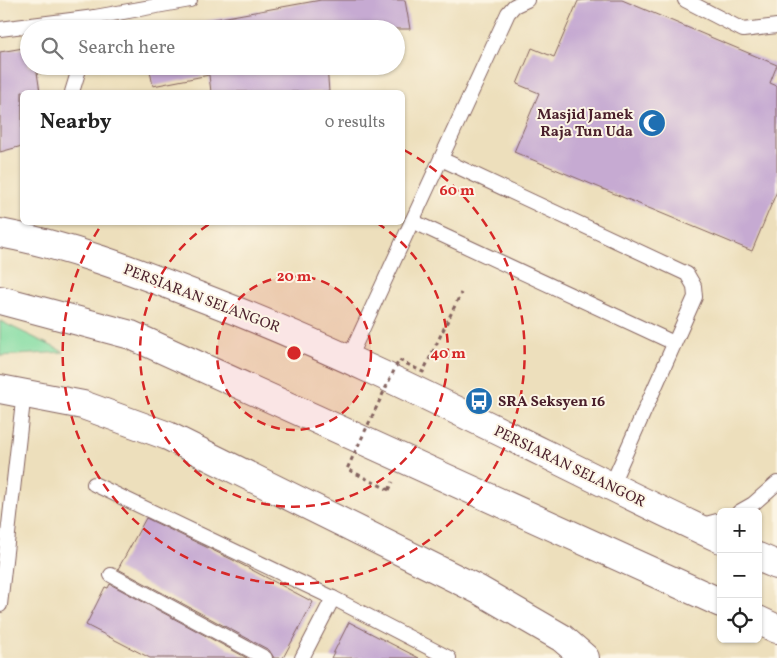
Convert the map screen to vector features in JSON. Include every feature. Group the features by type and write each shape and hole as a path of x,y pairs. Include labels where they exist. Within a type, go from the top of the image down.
{"main road":[{"name":"PERSIARAN SELANGOR","path":"0,233 30,230 269,323 349,358 717,537"},
{"path":"0,300 130,334 717,601"},
{"path":"12,391 83,405 168,436 478,590 562,638 585,658"},
{"path":"762,559 777,565"},
{"path":"762,622 777,629"}],"lane":[{"path":"106,20 190,0"},
{"path":"349,358 508,13 514,6 527,0"},
{"path":"686,0 743,30 777,26"},
{"path":"0,28 20,27"},
{"path":"73,90 77,75"},
{"path":"441,159 687,274 694,286 695,298 611,486"},
{"path":"412,221 674,343"},
{"path":"0,605 12,391"},
{"path":"94,484 333,598 449,658"},
{"path":"746,508 777,484"},
{"path":"695,527 717,521"},
{"path":"111,576 265,658"},
{"path":"302,658 333,598"}],"path":[{"path":"389,490 347,470 399,360 423,372 460,293"}],"green space":[{"path":"0,321 64,352 0,356"}],"building":[{"path":"321,0 405,0 410,29 405,29 405,20 210,20"},
{"name":"Masjid Jamek Raja Tun Uda","path":"622,0 777,65 770,83 777,86 777,191 752,251 514,152 539,93 517,84 532,48 554,57 578,1"},
{"path":"20,49 20,75 37,75 40,90 20,90 20,147 0,152 0,52"},
{"path":"151,75 209,75 153,86"},
{"path":"209,75 328,75 329,90 211,90"},
{"path":"146,518 233,560 313,602 283,658 274,658 269,650 118,569"},
{"path":"110,584 247,658 150,658 86,625 105,587 108,588"},
{"path":"349,622 419,658 331,658"}],"place":[{"name":"Masjid Jamek Raja Tun Uda","path":"652,123"},
{"name":"SRA Seksyen 16","path":"479,401"}]}
